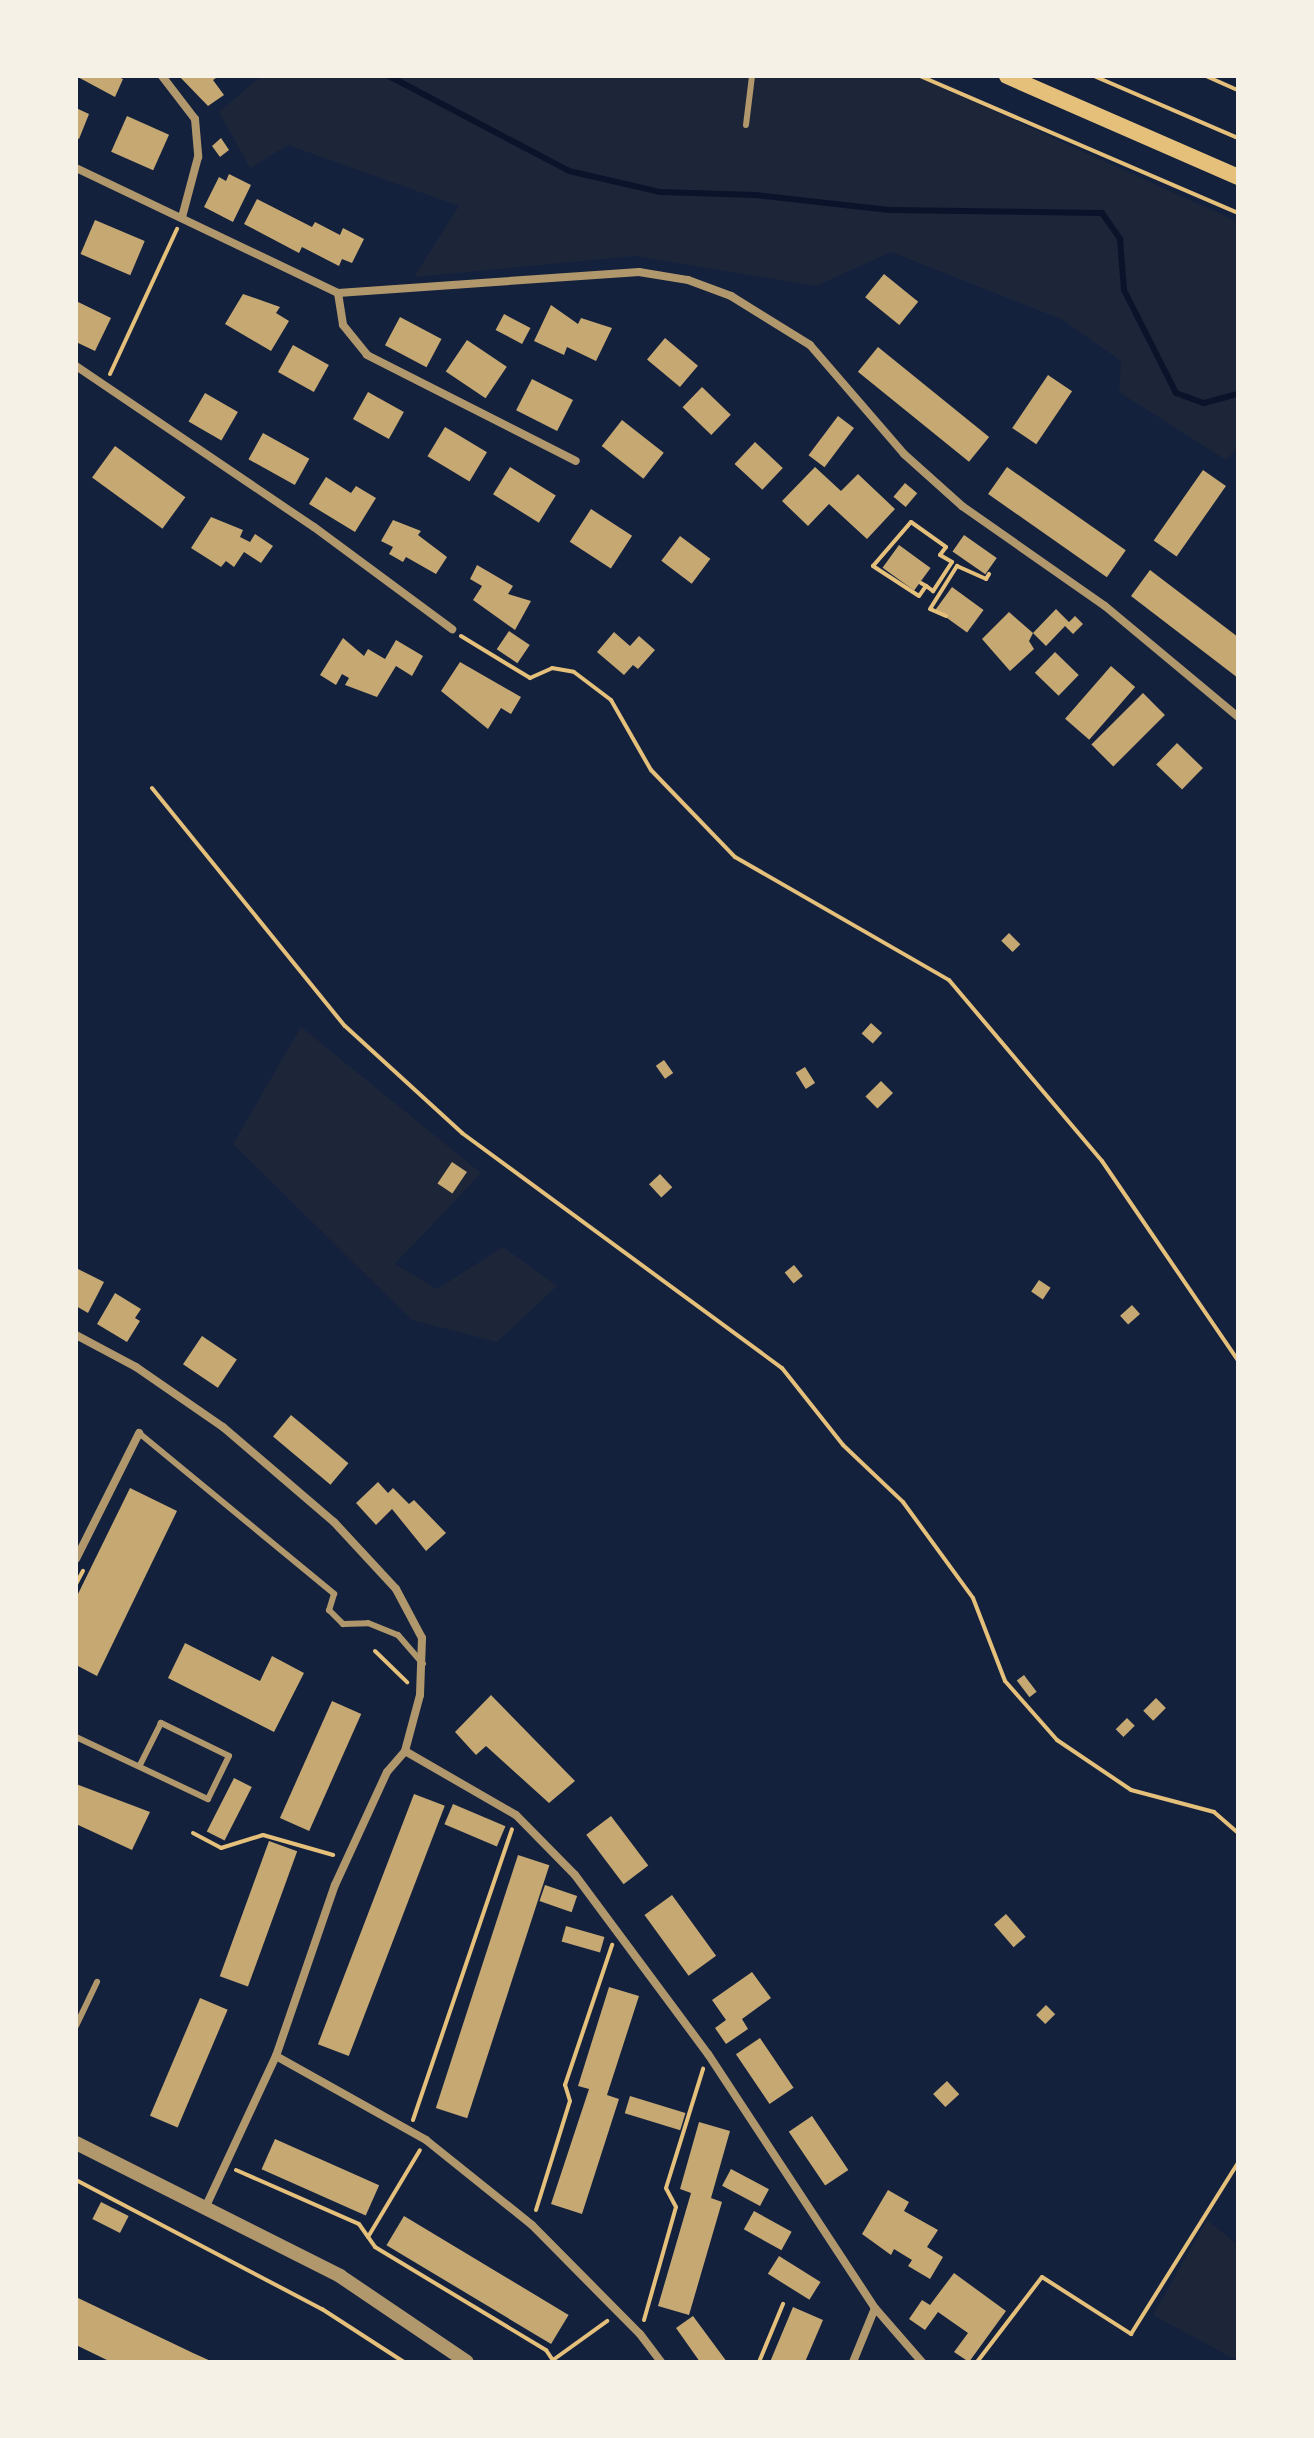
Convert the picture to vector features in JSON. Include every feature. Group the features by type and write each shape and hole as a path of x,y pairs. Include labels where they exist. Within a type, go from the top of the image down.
{"main road":[{"path":"1007,76 1238,177"}],"street":[{"path":"162,76 195,119 198,157 182,217"},
{"path":"76,168 338,293 639,272 688,280 731,296 810,345 904,454 962,506 1105,606 1238,717"},
{"path":"338,293 343,325 367,355 576,461"},
{"path":"76,366 314,527 452,629"},
{"path":"76,1335 136,1367 223,1427 334,1522 396,1589 416,1621 423,1664 420,1695 405,1751 387,1772 347,1859 276,2056 206,2206"},
{"path":"77,1553 139,1433"},
{"path":"405,1751 516,1815 575,1875 708,2054 875,2308 922,2362"},
{"path":"276,2056 426,2140 532,2225 640,2334 661,2362"},
{"path":"77,2145 206,2206 340,2276 467,2362"},
{"path":"853,2362 875,2308"}],"lane":[{"path":"746,125 752,76"},
{"path":"139,1433 334,1594 329,1610 343,1624 368,1623 398,1635 423,1664"},
{"path":"76,1737 208,1799 229,1756 161,1723 140,1765"},
{"path":"76,2026 97,1982"}],"path":[{"path":"920,76 1238,213"},
{"path":"1094,76 1238,138"},
{"path":"1206,76 1236,88"},
{"path":"104,387 182,217"},
{"path":"911,522 946,547 940,555 952,562 933,591 924,584 919,596 873,566 911,522"},
{"path":"946,616 930,609 957,566 986,579 989,574"},
{"path":"452,629 530,678 552,668 574,672 611,700 651,770 735,857 949,980 1102,1161 1238,1360"},
{"path":"152,788 345,1026 462,1133 782,1368 843,1445 912,1514 973,1598 1005,1681 1057,1740 1131,1790 1214,1812 1238,1833"},
{"path":"375,1651 420,1695"},
{"path":"410,2130 516,1815"},
{"path":"193,1833 221,1848 263,1835 347,1859"},
{"path":"532,2225 570,2101 565,2085 616,1931"},
{"path":"640,2334 676,2207 666,2188 708,2054"},
{"path":"368,2237 426,2140"},
{"path":"977,2362 1042,2277 1131,2334 1179,2252 1238,2163"},
{"path":"226,2166 359,2224 375,2247 546,2350 554,2361 619,2313"},
{"path":"76,2180 322,2309 404,2362"},
{"path":"759,2362 783,2304"}],"shaded area":[{"path":"261,76 917,76 1238,222 1238,447 1226,460 1119,392 1121,361 1061,319 891,252 816,286 635,256 414,277 459,206 288,145 250,168 219,112"},
{"path":"301,1027 481,1173 395,1264 437,1289 503,1247 557,1286 497,1342 412,1320 233,1144"},
{"path":"1207,2220 1238,2245 1238,2361 1153,2315"}],"building":[{"path":"76,76 116,76 123,79 115,97"},
{"path":"179,76 219,76 213,80 224,95 208,106"},
{"path":"76,108 89,114 79,139 76,138"},
{"path":"127,116 169,135 153,170 111,152"},
{"path":"221,138 229,150 220,157 212,146"},
{"path":"229,174 251,185 233,222 204,207 219,177 226,181"},
{"path":"257,199 312,227 315,222 340,235 343,228 364,239 352,263 342,259 339,266 302,247 299,253 244,224"},
{"path":"95,220 145,241 130,275 81,254"},
{"path":"884,274 918,302 899,325 865,297"},
{"path":"243,294 280,307 276,313 289,321 271,351 225,324"},
{"path":"76,301 111,318 95,351 76,342"},
{"path":"551,305 578,324 581,318 612,328 596,361 567,347 564,355 534,341"},
{"path":"504,314 530,328 522,344 496,330"},
{"path":"400,317 441,339 426,367 385,345"},
{"path":"665,338 698,366 680,387 647,359"},
{"path":"467,340 507,367 486,398 446,372"},
{"path":"293,345 329,365 314,392 278,372"},
{"path":"878,347 989,437 969,462 858,372"},
{"path":"1048,375 1072,391 1036,444 1012,428"},
{"path":"532,379 573,400 557,431 516,410"},
{"path":"702,387 731,415 711,435 683,407"},
{"path":"368,392 404,412 389,439 353,419"},
{"path":"205,393 238,412 221,441 188,422"},
{"path":"838,416 854,428 824,467 809,455"},
{"path":"622,420 664,453 643,479 602,446"},
{"path":"445,427 487,452 469,481 427,456"},
{"path":"263,433 309,459 295,485 248,459"},
{"path":"755,442 783,468 762,490 735,464"},
{"path":"115,446 185,497 162,529 92,478"},
{"path":"510,467 556,496 539,523 493,494"},
{"path":"815,467 841,491 858,474 895,509 867,539 829,504 808,526 782,501"},
{"path":"1007,467 1126,550 1107,577 988,494"},
{"path":"1203,470 1226,486 1177,557 1154,540"},
{"path":"326,477 351,493 356,486 376,498 355,532 309,504"},
{"path":"905,483 917,493 906,507 893,497"},
{"path":"591,509 632,536 611,568 570,542"},
{"path":"211,517 243,530 240,537 250,542 255,534 273,546 261,563 244,552 234,567 226,561 221,567 191,548"},
{"path":"393,520 421,531 418,535 447,557 436,574 406,557 403,562 389,554 393,547 381,541"},
{"path":"964,535 997,558 985,574 953,551"},
{"path":"680,536 710,559 692,584 661,561"},
{"path":"899,545 931,568 914,591 883,568"},
{"path":"477,565 513,586 508,594 531,601 515,630 473,600 482,586 470,579"},
{"path":"1150,570 1238,637 1238,678 1131,596"},
{"path":"952,587 984,610 967,633 936,610"},
{"path":"1056,609 1069,622 1075,616 1083,624 1073,634 1065,626 1046,646 1033,633"},
{"path":"1009,612 1033,633 1029,641 1034,649 1010,671 982,639"},
{"path":"509,631 530,645 517,663 497,649"},
{"path":"614,632 630,646 639,636 655,650 638,669 633,665 624,675 597,652"},
{"path":"343,638 364,656 368,649 385,659 396,640 423,656 412,676 396,666 377,697 345,685 349,678 342,674 336,685 320,675"},
{"path":"1055,652 1079,675 1059,696 1035,673"},
{"path":"460,662 521,697 511,714 501,708 488,729 441,691"},
{"path":"1111,666 1135,687 1089,740 1065,719"},
{"path":"1143,693 1165,715 1113,767 1091,745"},
{"path":"1177,743 1203,768 1182,790 1156,765"},
{"path":"1009,933 1020,944 1013,952 1001,941"},
{"path":"871,1023 882,1033 873,1043 862,1033"},
{"path":"664,1060 673,1073 665,1079 656,1066"},
{"path":"805,1067 815,1083 806,1089 796,1073"},
{"path":"881,1081 893,1093 877,1109 865,1097"},
{"path":"452,1162 467,1172 452,1194 437,1184"},
{"path":"660,1174 672,1187 661,1197 649,1184"},
{"path":"794,1265 803,1276 793,1283 785,1273"},
{"path":"76,1268 104,1282 88,1313 76,1306"},
{"path":"1039,1280 1051,1288 1043,1299 1031,1292"},
{"path":"115,1293 141,1309 135,1318 140,1321 127,1342 97,1324"},
{"path":"1132,1305 1140,1314 1128,1325 1120,1316"},
{"path":"202,1336 237,1359 218,1388 183,1364"},
{"path":"291,1415 348,1463 330,1485 273,1436"},
{"path":"378,1482 388,1493 393,1488 409,1504 414,1500 446,1533 426,1551 392,1509 376,1525 356,1503"},
{"path":"130,1488 177,1511 97,1676 76,1665 76,1598"},
{"path":"185,1643 260,1681 272,1656 304,1673 274,1732 168,1678"},
{"path":"1024,1675 1037,1692 1029,1697 1017,1680"},
{"path":"491,1695 575,1781 549,1803 486,1746 476,1755 455,1732"},
{"path":"1156,1698 1166,1708 1153,1721 1143,1711"},
{"path":"332,1701 361,1714 309,1831 280,1818"},
{"path":"1127,1718 1135,1726 1123,1737 1116,1729"},
{"path":"234,1778 252,1787 225,1841 207,1831"},
{"path":"76,1784 150,1812 132,1850 76,1824"},
{"path":"414,1794 445,1806 349,2056 318,2044"},
{"path":"453,1804 505,1826 497,1847 444,1824"},
{"path":"611,1816 648,1866 624,1884 586,1835"},
{"path":"269,1841 297,1851 248,1987 220,1976"},
{"path":"518,1855 549,1865 467,2118 436,2108"},
{"path":"545,1885 577,1896 572,1912 539,1901"},
{"path":"672,1895 716,1956 689,1976 644,1915"},
{"path":"1006,1914 1026,1937 1014,1947 994,1924"},
{"path":"566,1926 604,1937 600,1952 562,1941"},
{"path":"752,1972 771,1998 742,2019 748,2029 726,2044 715,2028 726,2020 712,2000"},
{"path":"609,1987 639,1996 607,2095 619,2099 582,2214 551,2204 589,2089 578,2086"},
{"path":"200,1998 228,2010 178,2128 150,2116"},
{"path":"1046,2005 1055,2014 1045,2024 1036,2015"},
{"path":"760,2038 794,2088 770,2104 736,2054"},
{"path":"947,2081 959,2094 945,2107 933,2094"},
{"path":"630,2096 685,2113 680,2130 625,2113"},
{"path":"812,2116 848,2170 825,2186 789,2132"},
{"path":"699,2122 730,2131 711,2198 722,2202 689,2315 658,2306 691,2193 680,2189"},
{"path":"275,2139 379,2185 366,2216 262,2169"},
{"path":"731,2169 769,2189 760,2206 722,2186"},
{"path":"888,2190 909,2202 904,2211 938,2230 927,2247 943,2257 930,2279 908,2266 912,2260 894,2249 891,2255 862,2234"},
{"path":"101,2202 129,2216 120,2233 92,2219"},
{"path":"754,2211 792,2232 781,2250 744,2229"},
{"path":"404,2216 569,2315 551,2344 386,2245"},
{"path":"779,2256 821,2282 809,2300 768,2274"},
{"path":"954,2273 1006,2311 969,2362 954,2352 968,2333 938,2312 925,2330 909,2319 922,2300 930,2305"},
{"path":"76,2297 213,2362 111,2362 76,2345"},
{"path":"793,2307 823,2320 805,2362 770,2362"},
{"path":"693,2316 727,2362 700,2362 676,2328"}],"waterway":[{"path":"389,76 569,171 660,192 756,195 889,210 1102,213 1120,239 1124,290 1176,393 1204,403 1238,394"}]}
